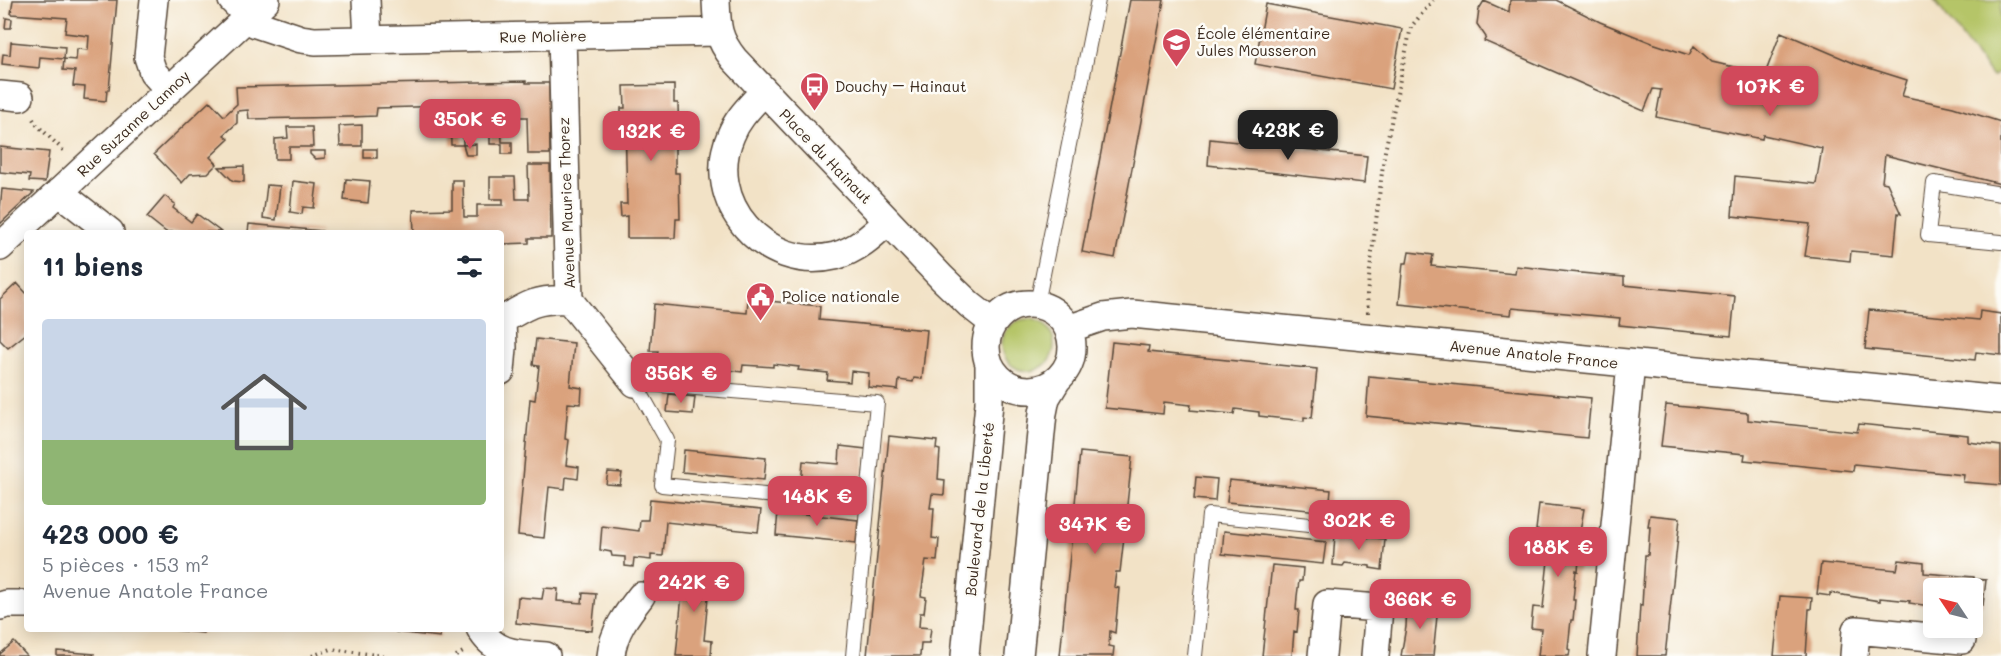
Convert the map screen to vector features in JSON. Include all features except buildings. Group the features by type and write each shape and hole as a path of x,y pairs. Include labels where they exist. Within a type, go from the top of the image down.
{"street":[{"path":"154,0 148,57 153,72 169,90"},
{"path":"366,0 368,39"},
{"path":"716,0 717,32"},
{"name":"Rue Suzanne Lannoy","path":"1,243 169,90 249,6"},
{"name":"Rue Molière","path":"249,6 265,28 301,39 329,42 368,39 717,32"},
{"name":"Place du Hainaut","path":"717,32 726,50 764,91 961,297 993,323"},
{"name":"Avenue Maurice Thorez","path":"562,36 569,300 635,383"},
{"path":"764,91 736,124 728,142 724,161 729,200 750,232 771,248 783,253 802,258 821,258 846,252 858,246 888,221"},
{"path":"59,192 107,230"},
{"path":"504,319 538,301 569,300"},
{"path":"1019,656 1043,413 1046,398 1070,360 1072,347 1068,329 1053,311 1037,304 1024,304 1012,307 1001,314 993,323 986,339 988,363 999,378 1015,388 1034,390 1046,387 1057,380"},
{"name":"Avenue Anatole France","path":"1068,329 1103,317 1132,314 2001,400"},
{"name":"Boulevard de la Liberté","path":"965,656 989,403 988,363"},
{"path":"1602,656 1631,364"},
{"path":"611,656 621,624 641,596"},
{"path":"0,606 24,604"},
{"path":"1322,656 1327,604 1379,608 1375,656"},
{"path":"1854,656 1856,630 1962,640"},
{"path":"482,632 486,639 502,650 546,656"}],"lane":[{"path":"1037,304 1098,0"},
{"path":"2001,194 1934,183 1928,236 2001,242"},
{"path":"635,383 667,440 662,485 867,505"},
{"path":"635,383 877,403 853,656"},
{"path":"1195,656 1209,515 1319,526"}],"path":[{"path":"1370,337 1367,294 1384,156 1412,27 1432,0"},
{"path":"10,96 82,170"},
{"path":"312,656 331,649 383,656"}],"green space":[{"path":"1934,0 2001,0 2001,70 1992,77"},
{"path":"1028,319 1038,321 1046,327 1052,335 1054,345 1052,355 1046,363 1038,369 1028,371 1018,369 1010,363 1004,355 1002,345 1004,335 1010,327 1018,321"}],"place":[{"name":"École élémentaire Jules Mousseron","path":"1176,68"},
{"name":"Douchy – Hainaut","path":"814,112"},
{"name":"Police nationale","path":"761,322"}]}
